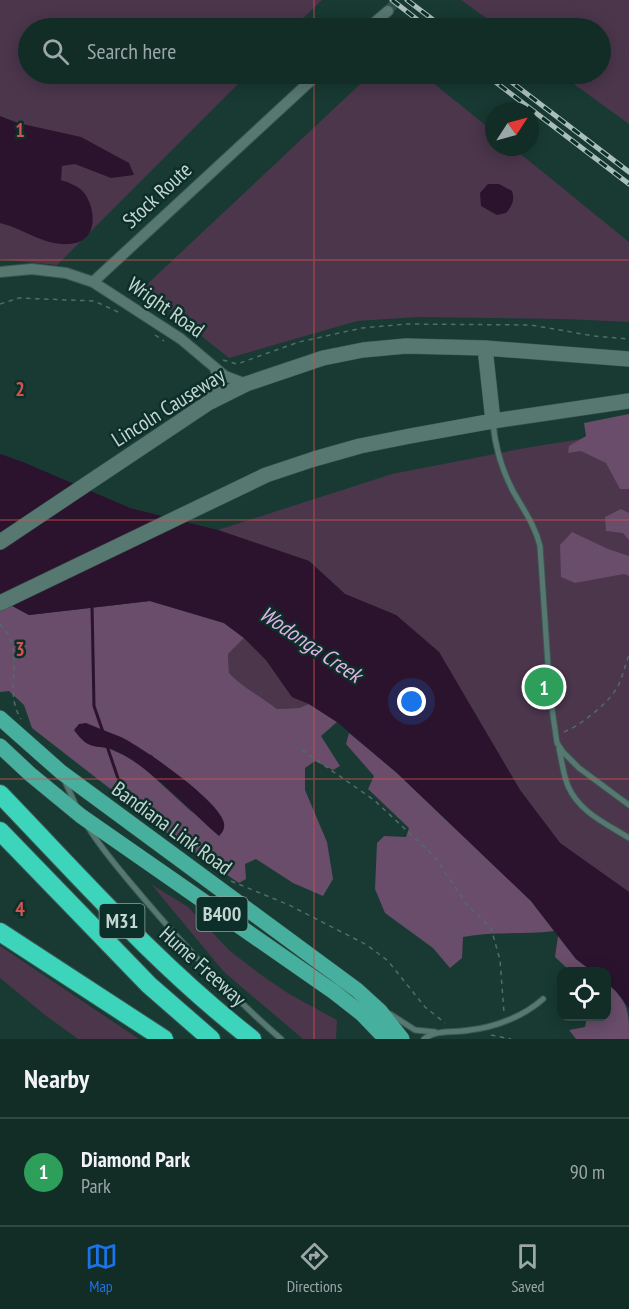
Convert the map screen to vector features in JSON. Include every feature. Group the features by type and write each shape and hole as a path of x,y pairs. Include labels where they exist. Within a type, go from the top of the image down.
{"highway":[{"name":"Hume Freeway","path":"0,794 152,951 182,980 252,1039"},
{"name":"M31","path":"0,831 141,977 211,1039"},
{"path":"0,932 164,1039"}],"main road":[{"name":"Lincoln Causeway","path":"0,542 208,403 246,384 322,358 363,350 406,346 485,348 629,359"},
{"path":"485,348 493,422"},
{"path":"0,603 266,475 326,455 360,446 493,422 629,401"},
{"name":"Bandiana Link Road","path":"0,718 61,772 373,1004 402,1039"},
{"name":"Bandiana Link Road","path":"0,746 81,816 334,992 362,1014 386,1039"}],"street":[{"path":"380,18 388,11"},
{"name":"Stock Route","path":"93,282 307,84"},
{"path":"0,272 32,268 66,273 93,282"},
{"name":"Wright Road","path":"93,282 181,339 231,379 246,384"},
{"path":"208,403 219,382 215,368"}],"lane":[{"path":"493,422 502,466 512,489 535,528 540,546 555,736 565,776 574,796 593,816 629,838"},
{"path":"559,747 579,768 629,805"},
{"path":"61,772 81,816 103,850 176,937 238,1001 281,1039"},
{"path":"424,1039 431,1035 471,1030 504,1021 527,1012 543,999"},
{"path":"373,1004 415,1030 442,1033"}],"path":[{"path":"0,304 19,298 94,301 108,305 126,316"},
{"path":"224,361 237,364 299,342 362,328 406,324 531,325 594,336 629,339"},
{"path":"153,334 169,343 181,339"},
{"path":"0,624 9,634 15,654 13,699 17,713 22,720"},
{"path":"555,736 579,724 611,696 621,678 629,655"},
{"path":"302,750 374,800 435,857 467,905 491,928 500,960 504,1021"},
{"path":"230,880 289,905 367,945 388,961 425,1007 447,1025"},
{"path":"471,1030 511,1039"}],"shaded area":[{"path":"0,0 322,0 303,18 18,18 18,84 238,84 57,265 0,259"},
{"path":"461,0 629,0 629,124 574,84 611,84 611,18 486,18"},
{"path":"360,84 434,84 485,125 485,156 523,156 629,242 629,322 417,317 357,321 229,358 142,289"},
{"path":"629,414 629,489 620,489 606,463 581,451 568,453 569,446 586,436 584,423"},
{"path":"619,433 629,470 629,892 560,843 520,790 439,652 396,615 345,594 309,561 218,530 392,474 525,448"},
{"path":"621,509 629,513 629,540 623,533 606,531 605,517"},
{"path":"572,532 629,556 629,576 624,574 575,583 561,577 560,545"},
{"path":"150,601 224,623 244,638 228,654 229,673 234,678 277,709 299,708 309,704 337,722 321,736 340,766 333,770 315,761 305,768 305,790 327,842 333,879 323,896 293,883 256,859 245,864 246,879 239,883 180,843 32,728 24,705 9,691 0,692 0,611 10,605 29,615","holes":["112,750 152,755 193,813 135,760"]},
{"path":"244,638 266,660 292,697 309,704 299,708 277,709 229,673 228,654"},
{"path":"349,733 397,773 531,901 554,931 463,937 462,958 450,968 433,948 385,913 375,889 377,843 384,836 406,837 409,828 368,789 374,776 346,744"},
{"path":"151,884 188,907 230,951 264,977 291,995 337,1020 336,1039 303,1039 224,972"},
{"path":"558,936 576,959 587,967 566,967 555,957"},
{"path":"0,946 139,1039 78,1039 0,978"},
{"path":"611,987 624,1002 629,1021 629,1039 576,1039 569,1030 585,1027 586,1021 611,1021"}],"water":[{"path":"0,116 18,123 81,137 129,163 134,175 111,178 75,164 62,166 61,180 83,191 92,209 90,232 79,242 61,244 43,240 0,223"},
{"path":"488,184 499,184 512,191 512,203 506,213 497,215 481,206 480,193"},
{"name":"Wodonga Creek","path":"0,454 130,508 218,530 309,561 345,594 396,615 439,652 520,790 560,843 629,892 629,1008 611,987 611,967 587,967 576,959 531,901 397,773 337,722 309,704 292,697 266,660 244,638 224,623 150,601 29,615 0,599"},
{"path":"86,723 131,743 162,763 195,789 219,813 224,825 219,836 157,779 131,759 111,749 85,742 74,730 79,724"}],"waterway":[{"path":"92,605 94,706 103,732"},
{"path":"107,746 123,793"}],"tunnel":[{"path":"388,11 397,0"}],"railway":[{"path":"392,0 415,18"},
{"path":"407,0 431,18"},
{"path":"498,84 629,184"},
{"path":"514,84 629,172"}],"place":[{"name":"Diamond Park","path":"544,687"}]}
